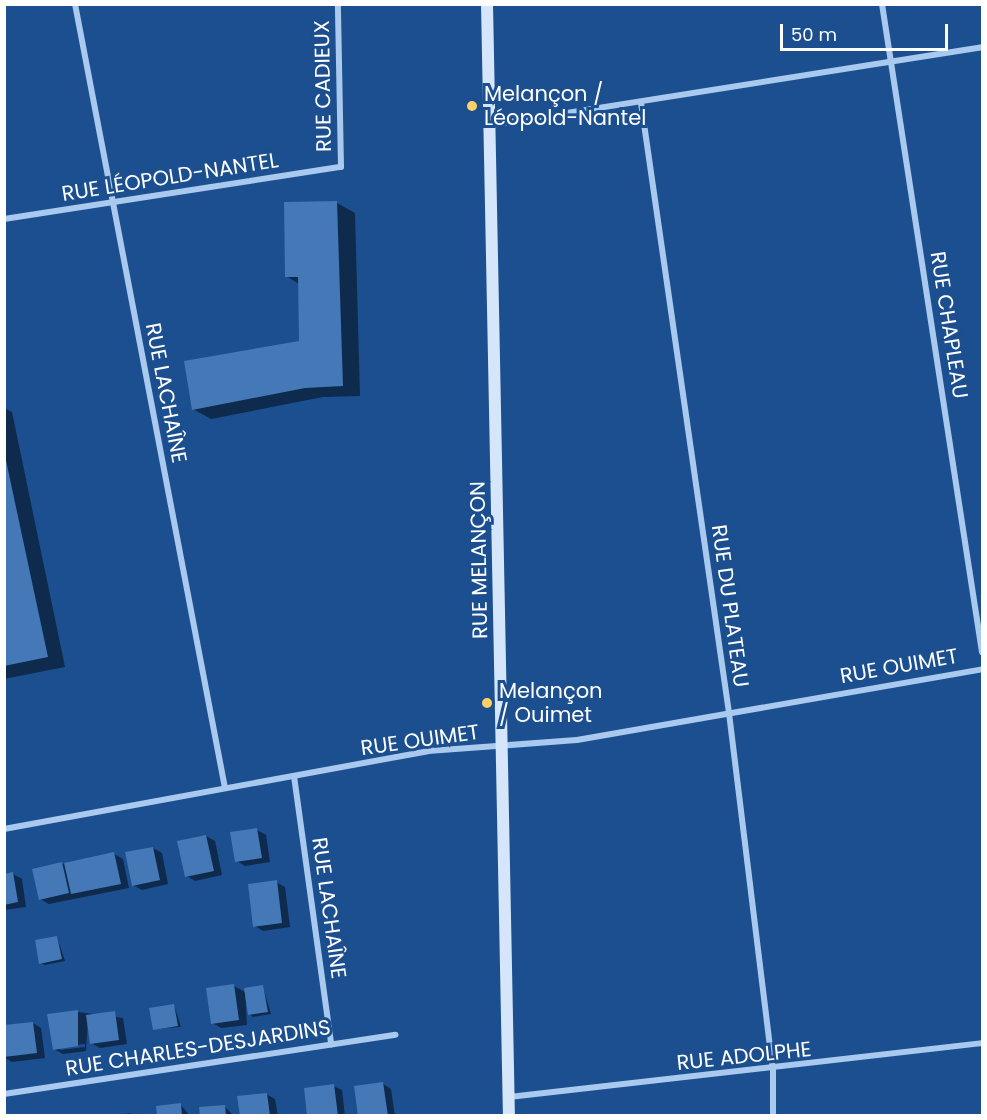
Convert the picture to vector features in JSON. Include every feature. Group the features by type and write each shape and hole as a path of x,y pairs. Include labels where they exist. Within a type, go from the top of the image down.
{"street":[{"name":"RUE LACHAÎNE","path":"75,4 225,788"},
{"name":"RUE CADIEUX","path":"338,4 341,167"},
{"name":"RUE MELANÇON","path":"487,4 509,1116"},
{"name":"RUE CHAPLEAU","path":"882,4 982,651"},
{"path":"490,125 641,103 982,47"},
{"name":"RUE DU PLATEAU","path":"641,103 729,713 772,1071 773,1116"},
{"name":"RUE LÉOPOLD-NANTEL","path":"4,219 341,167"},
{"name":"RUE OUIMET","path":"4,829 428,752 577,740 982,669"},
{"name":"RUE LACHAÎNE","path":"294,776 331,1044"},
{"name":"RUE CHARLES-DESJARDINS","path":"4,1094 396,1035"},
{"name":"RUE ADOLPHE","path":"508,1097 772,1071 982,1043"}],"building":[{"path":"337,201 343,386 305,388 192,410 184,361 299,341 298,277 285,277 284,202"},
{"path":"4,451 48,657 4,666"},
{"path":"257,828 262,858 235,862 230,832"},
{"path":"206,835 214,871 185,877 177,841"},
{"path":"153,847 160,880 132,886 125,852"},
{"path":"114,852 121,884 71,894 64,863"},
{"path":"62,862 69,893 39,900 32,869"},
{"path":"13,872 18,902 4,905 4,874"},
{"path":"277,880 282,923 253,927 248,884"},
{"path":"57,936 62,959 39,964 35,940"},
{"path":"234,984 239,1020 211,1024 206,988"},
{"path":"263,985 268,1012 248,1015 244,988"},
{"path":"174,1004 178,1026 153,1030 149,1008"},
{"path":"78,1010 78,1046 53,1050 47,1014"},
{"path":"115,1011 119,1040 90,1044 86,1015"},
{"path":"33,1022 37,1053 4,1057 4,1025"},
{"path":"383,1082 388,1116 358,1116 354,1086"},
{"path":"334,1084 338,1116 307,1116 304,1088"},
{"path":"267,1093 270,1116 240,1116 237,1096"},
{"path":"181,1103 182,1116 157,1116 156,1106"},
{"path":"225,1105 226,1116 200,1116 199,1107"}],"place":[{"name":"Melançon / Léopold-Nantel","path":"472,106"},
{"name":"Melançon / Ouimet","path":"487,703"}]}
